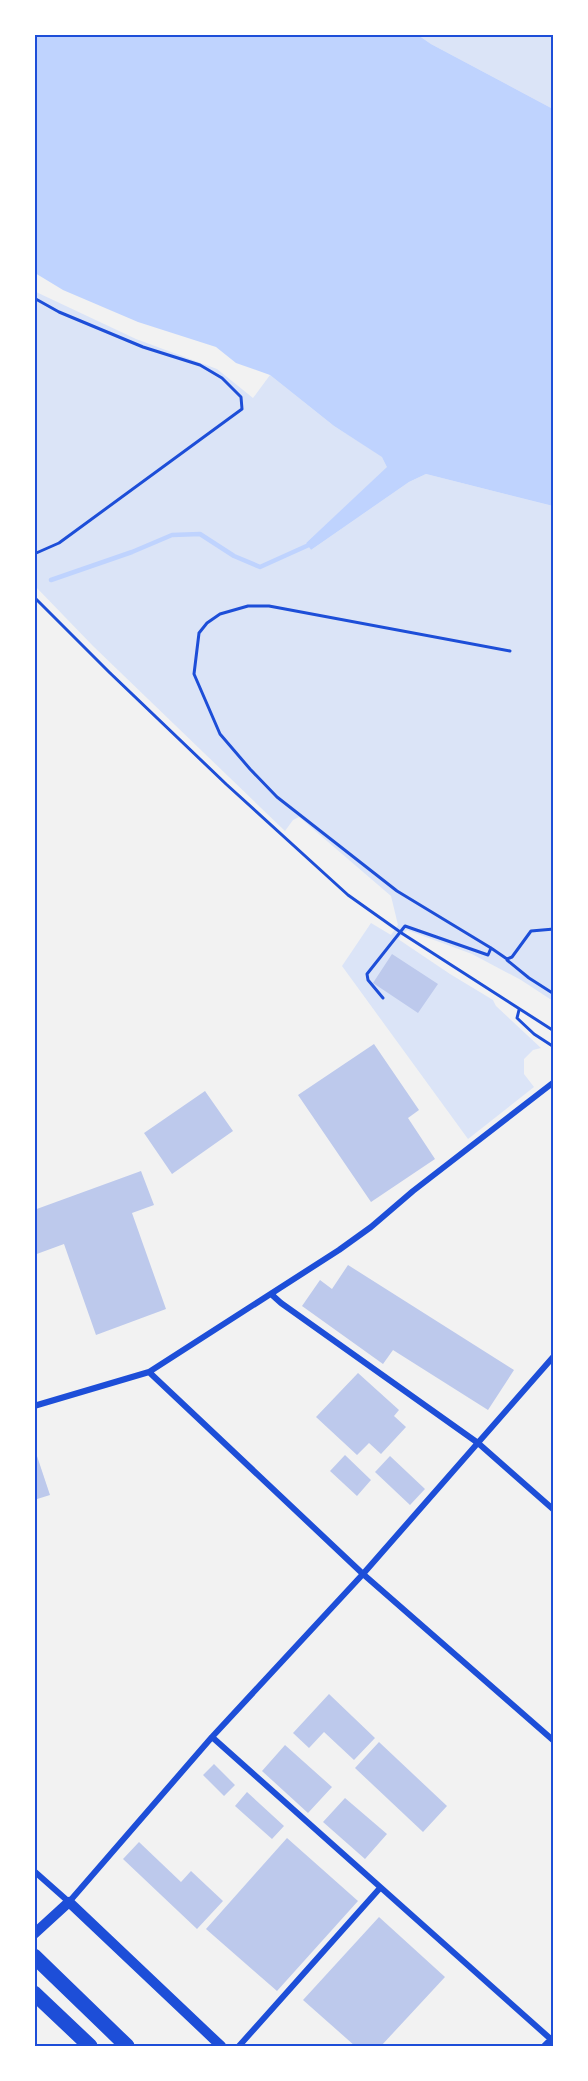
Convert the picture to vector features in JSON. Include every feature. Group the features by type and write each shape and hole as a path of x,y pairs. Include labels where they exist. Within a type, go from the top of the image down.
{"highway":[{"path":"34,1956 127,2046"},
{"path":"34,1993 90,2046"}],"street":[{"path":"34,1406 149,1372 371,1227 413,1191 554,1082"},
{"path":"271,1294 478,1443 554,1510"},
{"path":"34,1934 69,1902 212,1737 363,1574 554,1356"},
{"path":"149,1372 363,1574 554,1741"},
{"path":"212,1737 552,2040 544,2046"},
{"path":"34,1871 220,2046"},
{"path":"239,2046 380,1888"}],"path":[{"path":"34,298 59,312 143,347 200,365 222,378 241,397 242,409 59,543 34,554"},
{"path":"34,597 235,792 348,895 554,1031"},
{"path":"510,651 269,606 248,606 220,614 207,623 199,633 194,674 220,734 277,797 397,891 491,948 529,978 554,994"},
{"path":"383,998 368,980 367,974 405,926 488,954 491,948"},
{"path":"507,959 512,957 531,932 554,929"},
{"path":"519,1010 517,1018 534,1034 554,1047"}],"shaded area":[{"path":"418,35 553,35 553,109 431,44"},
{"path":"34,291 136,339 217,369 253,398 270,375 334,426 383,457 388,467 306,543 311,550 409,482 426,474 553,506 553,1001 521,980 472,954 407,930 398,939 493,1000 496,1006 541,1048 533,1050 524,1059 524,1074 534,1087 468,1139 342,966 371,923 391,935 398,925 391,896 299,817 293,820 285,831 93,646 35,586"}],"water":[{"path":"35,34 418,35 553,109 553,506 426,474 409,482 311,550 306,543 387,467 382,457 334,426 270,375 236,363 216,347 138,322 63,290 35,273"}],"building":[{"path":"392,954 438,984 418,1013 373,983"},
{"path":"374,1044 419,1110 408,1118 435,1159 371,1202 298,1095"},
{"path":"205,1091 233,1131 172,1174 144,1133"},
{"path":"141,1171 154,1205 132,1213 166,1309 96,1335 64,1244 34,1255 34,1210"},
{"path":"348,1265 514,1370 488,1410 393,1350 383,1364 302,1306 320,1280 332,1289"},
{"path":"358,1373 399,1410 394,1416 406,1427 381,1454 369,1443 357,1455 316,1417"},
{"path":"34,1447 50,1495 34,1500"},
{"path":"345,1455 371,1480 357,1496 330,1471"},
{"path":"390,1456 425,1489 410,1505 375,1472"},
{"path":"329,1694 375,1738 354,1760 324,1732 309,1748 293,1733"},
{"path":"379,1742 447,1806 423,1832 355,1768"},
{"path":"285,1745 332,1787 308,1813 262,1771"},
{"path":"214,1764 235,1785 224,1796 203,1775"},
{"path":"247,1792 284,1826 272,1839 235,1806"},
{"path":"345,1798 387,1834 365,1859 323,1822"},
{"path":"287,1838 358,1901 277,1991 206,1929"},
{"path":"139,1842 181,1882 191,1871 223,1901 197,1929 123,1859"},
{"path":"379,1917 445,1977 381,2046 355,2046 303,2000"}],"waterway":[{"path":"51,580 132,552 172,535 200,534 234,556 260,567 311,544"}]}
